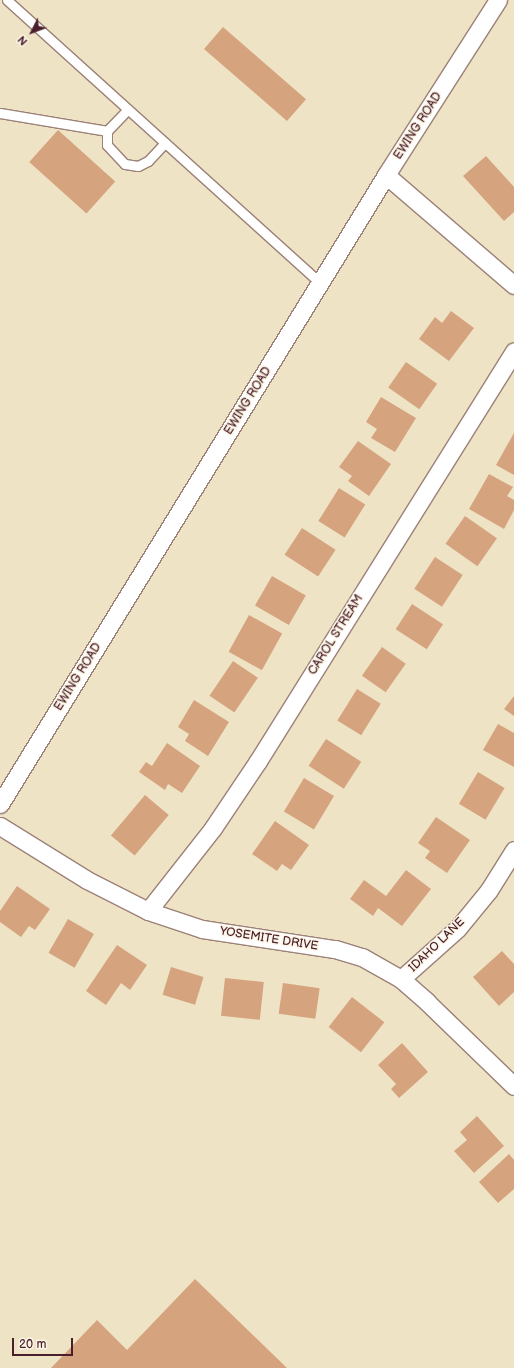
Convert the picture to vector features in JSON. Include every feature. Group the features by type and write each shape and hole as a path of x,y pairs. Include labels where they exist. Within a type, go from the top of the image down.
{"street":[{"name":"EWING ROAD","path":"0,804 386,175 498,0"},
{"path":"386,175 514,285"},
{"name":"CAROL STREAM","path":"148,911 213,828 258,761 514,352"},
{"name":"YOSEMITE DRIVE","path":"0,826 87,880 148,911 202,929 335,949 362,957 401,980 514,1086"},
{"name":"IDAHO LANE","path":"401,980 458,928 489,890 514,850"}],"lane":[{"path":"8,0 320,283"},
{"path":"128,110 107,131 108,145 125,164 138,166 148,161 165,143"},
{"path":"0,113 107,131"}],"building":[{"path":"223,27 306,99 287,121 204,49"},
{"path":"58,130 115,182 86,213 29,162"},
{"path":"486,156 514,187 514,212 504,221 463,176"},
{"path":"451,311 474,328 449,361 419,339 435,317 442,323"},
{"path":"406,362 437,384 419,409 388,387"},
{"path":"381,397 416,418 395,452 371,438 377,429 366,422"},
{"path":"514,433 514,475 496,465"},
{"path":"358,441 391,464 369,496 348,481 352,476 339,467"},
{"path":"489,474 513,487 507,496 514,500 514,510 504,529 469,509"},
{"path":"339,488 365,504 345,538 318,521"},
{"path":"465,516 497,538 477,566 445,544"},
{"path":"302,528 336,550 318,577 285,555"},
{"path":"435,557 463,575 442,607 414,589"},
{"path":"272,576 306,596 289,625 255,605"},
{"path":"412,604 443,624 427,649 396,629"},
{"path":"249,615 282,633 262,670 229,652"},
{"path":"382,647 406,664 386,692 362,676"},
{"path":"233,661 258,678 234,713 210,696"},
{"path":"357,689 381,704 361,735 337,720"},
{"path":"514,696 514,716 504,709"},
{"path":"194,700 229,722 208,756 185,741 189,734 178,727"},
{"path":"498,724 514,733 514,767 483,750"},
{"path":"326,739 361,762 344,789 309,766"},
{"path":"167,743 200,766 182,793 168,784 165,790 139,772 146,762 152,766"},
{"path":"478,772 505,788 486,820 459,804"},
{"path":"304,778 334,796 314,829 284,811"},
{"path":"145,795 169,815 135,856 111,836"},
{"path":"436,817 470,840 447,873 425,858 430,851 418,843"},
{"path":"275,821 309,845 291,870 282,864 277,871 252,854"},
{"path":"406,870 431,889 402,926 378,908 373,916 350,899 364,880 386,896"},
{"path":"17,886 50,909 35,930 29,926 21,937 0,922 0,911"},
{"path":"68,919 94,934 74,968 48,953"},
{"path":"117,945 147,965 130,990 121,983 106,1005 86,991"},
{"path":"502,951 514,964 514,992 499,1006 473,977"},
{"path":"171,967 204,977 195,1005 163,995"},
{"path":"225,978 264,982 260,1020 221,1016"},
{"path":"283,983 320,988 315,1019 279,1014"},
{"path":"352,997 384,1022 361,1052 329,1027"},
{"path":"402,1043 428,1072 399,1098 391,1089 396,1084 378,1065"},
{"path":"477,1116 504,1146 474,1173 454,1151 467,1140 460,1132"},
{"path":"509,1154 514,1160 514,1189 498,1203 479,1182"},
{"path":"195,1279 287,1368 51,1368 97,1320 127,1350"}]}
